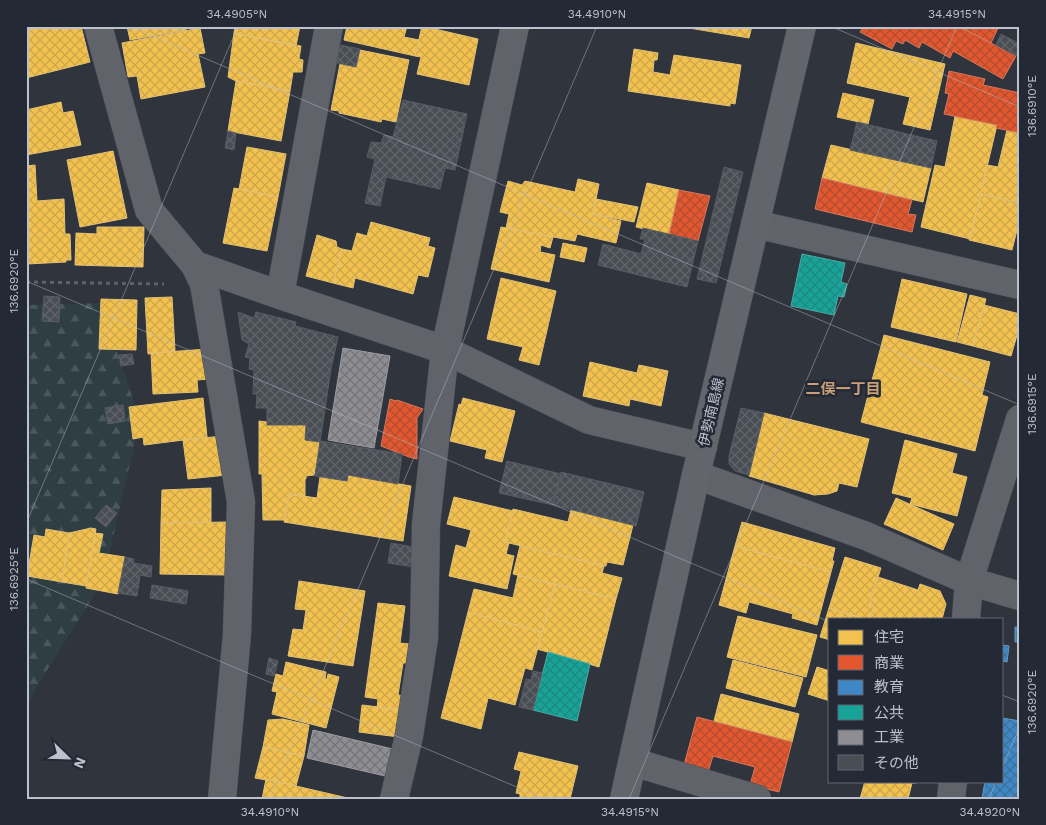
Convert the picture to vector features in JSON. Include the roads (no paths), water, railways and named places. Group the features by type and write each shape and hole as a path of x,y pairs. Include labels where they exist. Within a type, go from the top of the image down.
{"main road":[{"name":"伊勢南島線","path":"624,799 696,475 802,26"}],"street":[{"path":"98,26 149,210 200,275 241,502 237,634 222,799"},
{"path":"280,295 329,26"},
{"path":"394,799 409,736 424,638 426,524 445,350 515,26"},
{"path":"755,224 1020,285"},
{"path":"200,275 280,295 445,350 589,420 703,447"},
{"path":"966,618 969,581 1020,419"},
{"path":"696,475 866,536 969,581 1020,596"},
{"path":"633,762 757,799"},
{"path":"951,799 952,782"}],"district":[{"name":"二俣一丁目","path":"843,389"}]}
